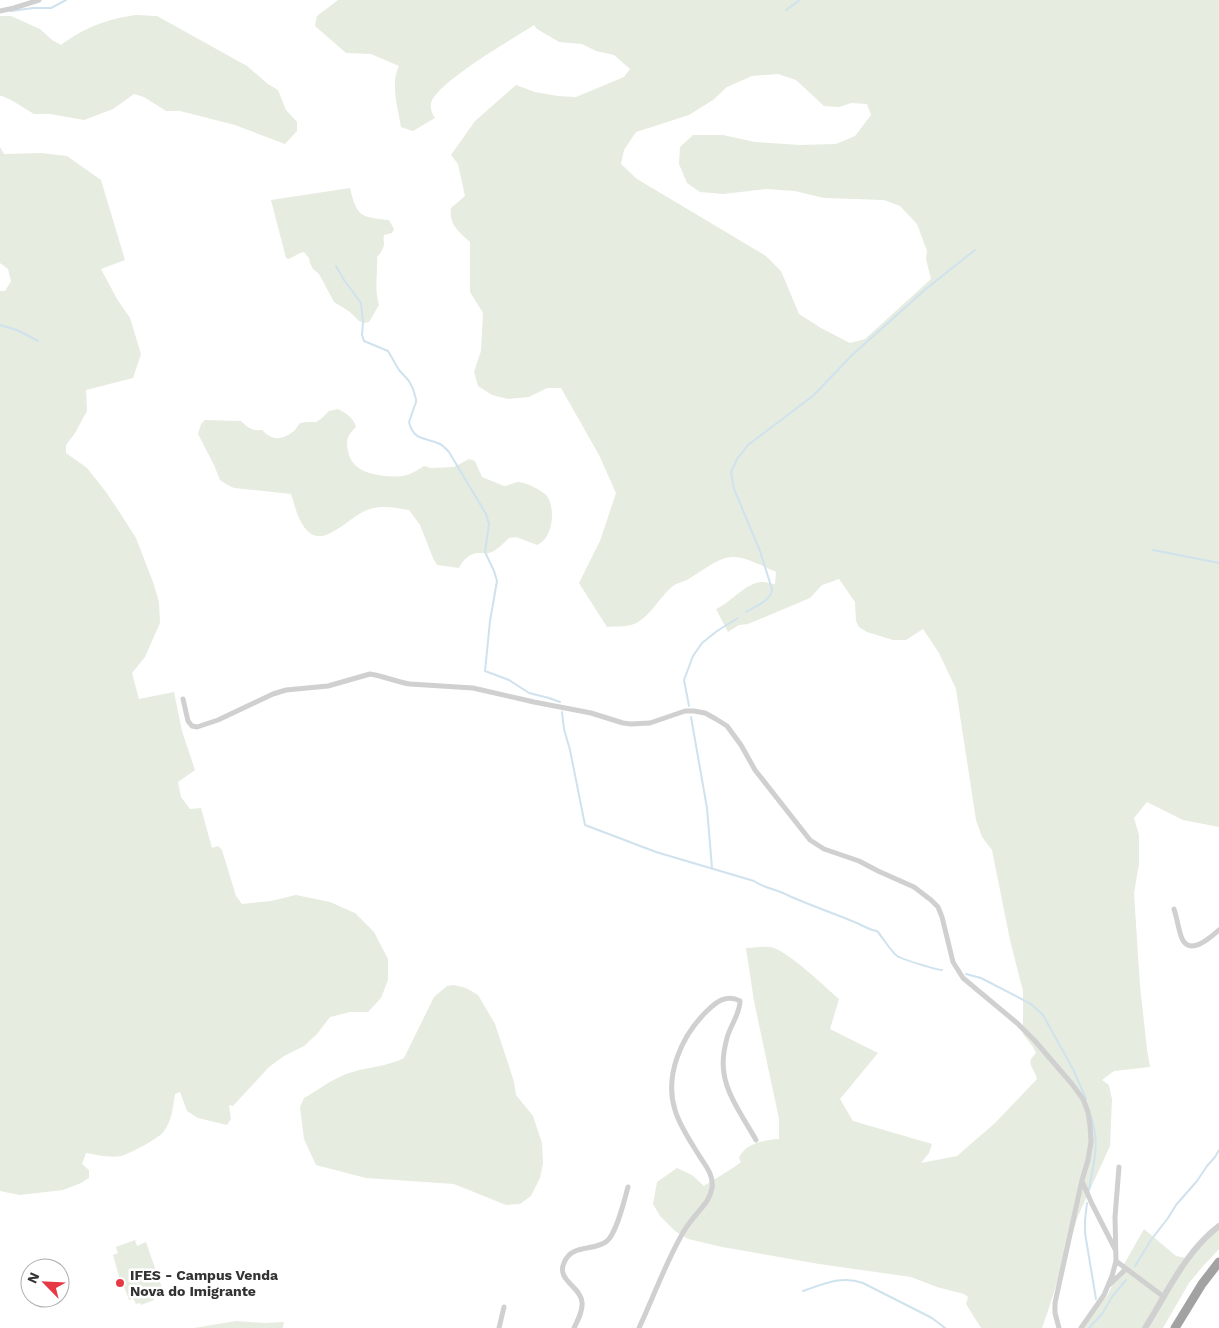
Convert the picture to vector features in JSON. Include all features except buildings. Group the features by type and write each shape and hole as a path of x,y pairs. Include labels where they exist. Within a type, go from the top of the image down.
{"highway":[{"path":"1175,1328 1202,1284 1219,1262"}],"street":[{"path":"0,11 40,0"},
{"path":"182,698 188,721 192,726 197,726 218,720 273,694 286,690 328,686 370,674 402,683 473,688 591,713 623,723 650,723 676,714 694,711 705,713 727,726 755,770 810,840 824,849 859,860 878,871 914,887 938,907 953,962 963,978 1027,1032 1072,1084 1082,1099 1088,1112 1090,1142 1088,1160 1056,1293 1055,1313 1058,1328"},
{"path":"1174,909 1180,935 1187,944 1194,946 1202,944 1219,930"},
{"path":"639,1328 680,1237 708,1201 712,1189 713,1178 675,1112 671,1084 684,1041 692,1028 712,1006 722,999 733,998 740,1001 727,1038 724,1073 730,1093 756,1140"},
{"path":"1081,1328 1109,1285 1116,1261 1115,1217 1118,1167"},
{"path":"1082,1180 1116,1250"},
{"path":"574,1328 582,1302 581,1297 564,1277 562,1271 563,1264 567,1258 579,1249 599,1245 607,1241 617,1224 628,1187"},
{"path":"1145,1328 1186,1260 1201,1242 1219,1226"},
{"path":"1116,1261 1164,1297"},
{"path":"1109,1285 1126,1269"},
{"path":"499,1328 504,1307"}],"shaded area":[{"path":"338,0 1219,0 1219,827 1183,820 1147,802 1134,818 1139,835 1139,864 1134,893 1140,986 1150,1067 1114,1071 1102,1080 1109,1085 1112,1099 1110,1146 1078,1216 1042,1328 981,1328 966,1304 968,1297 964,1294 937,1287 911,1277 819,1264 688,1239 675,1231 660,1216 653,1204 657,1182 677,1168 692,1175 704,1186 741,1162 739,1158 746,1149 762,1141 779,1139 779,1119 754,1001 746,948 770,947 777,949 795,961 839,999 830,1029 878,1053 840,1099 853,1121 932,1144 929,1153 921,1163 957,1156 995,1123 1037,1079 1031,1066 1031,1060 1036,1053 1023,1034 1023,991 1010,940 992,850 982,837 976,820 956,689 939,653 923,629 906,640 893,640 867,632 859,627 856,621 855,602 839,579 822,585 810,598 748,624 739,625 728,632 716,609 750,585 762,582 775,584 776,572 737,557 721,560 687,580 676,584 637,623 628,626 607,627 579,583 600,541 616,493 599,455 561,388 547,388 529,397 508,399 492,395 478,386 474,372 481,351 483,313 470,292 470,242 455,227 451,219 451,208 465,196 458,164 451,155 475,121 516,85 535,92 576,97 624,77 630,69 614,55 596,51 582,44 559,42 537,29 534,25 477,61 447,84 436,94 431,103 435,118 413,131 401,127 395,88 396,73 399,66 371,54 346,53 315,26 317,16","holes":["778,74 796,80 824,106 839,107 851,103 867,104 871,115 855,136 836,144 800,145 755,142 723,135 693,135 680,147 679,164 687,183 700,192 723,194 766,189 795,191 824,198 884,200 900,206 917,224 927,251 926,259 931,279 865,339 850,343 799,314 781,271 766,256 637,179 621,164 624,150 636,132 689,115 713,100 727,87 752,76"]},
{"path":"135,15 157,16 247,66 278,90 286,110 297,122 297,131 285,144 235,125 180,111 166,111 144,97 134,94 113,109 84,120 50,114 34,114 11,100 0,96 0,16 11,16 40,29 61,45 78,33 96,25"},
{"path":"0,147 4,154 41,153 67,156 101,180 125,260 101,269 117,299 130,318 141,354 133,378 86,390 87,411 66,445 66,453 87,468 106,492 136,538 153,582 159,602 160,623 145,657 132,673 139,699 174,692 182,731 195,770 178,782 181,797 190,809 201,808 212,848 218,846 222,850 236,896 242,904 271,901 296,895 330,902 355,913 374,932 388,959 388,980 381,998 368,1012 350,1012 330,1017 317,1034 304,1046 284,1056 269,1067 233,1106 229,1105 231,1119 227,1125 198,1118 187,1111 180,1092 175,1094 172,1113 167,1127 151,1141 117,1157 86,1153 82,1164 89,1170 89,1178 63,1190 20,1195 0,1191 0,291 5,291 11,281 8,269 0,263"},
{"path":"350,188 355,205 361,214 372,218 389,220 394,229 392,233 384,235 384,247 377,257 376,287 379,305 369,322 364,323 334,302 319,274 313,269 309,258 304,252 289,259 286,258 271,200"},
{"path":"338,409 347,414 355,424 356,427 348,438 347,447 351,460 359,468 372,474 394,477 409,474 424,466 431,468 454,467 469,459 475,461 482,477 504,486 517,482 530,485 547,496 552,516 547,537 537,545 516,537 509,538 492,552 471,555 465,559 459,568 437,565 420,525 409,510 385,507 370,509 333,532 324,536 316,536 307,531 300,520 291,494 234,488 220,480 198,434 201,424 205,420 241,421 250,428 262,430 272,437 281,438 293,432 300,423 316,422 329,411"},
{"path":"454,985 466,988 478,995 495,1024 514,1082 516,1095 533,1116 542,1143 543,1163 540,1178 531,1196 520,1204 506,1205 454,1184 366,1178 316,1165 304,1139 300,1107 304,1098 346,1074 404,1058 434,997 447,986"},
{"path":"1219,1227 1219,1249 1189,1283 1163,1328 1080,1328 1098,1303 1106,1298 1144,1229 1176,1256 1186,1258"},
{"path":"135,1240 137,1246 146,1242 162,1288 156,1290 158,1296 154,1300 141,1305 140,1303 136,1304 133,1298 129,1300 123,1284 121,1284 113,1255 118,1253 116,1247"},
{"path":"236,1321 284,1322 283,1328 194,1328"}],"waterway":[{"path":"11,11 51,8 66,0"},
{"path":"786,10 800,0"},
{"path":"746,612 766,600 772,589 760,551 734,489 731,472 737,459 748,445 814,395 851,356 927,288 975,250"},
{"path":"336,266 361,303 362,335 364,341 388,351 413,389 416,402 409,422 414,433 421,438 440,444 449,452 486,514 489,524 485,552 497,581 490,621 485,671 509,680 529,693 560,702"},
{"path":"0,325 17,330 38,341"},
{"path":"1153,550 1219,563"},
{"path":"689,706 684,680 693,656 702,643 738,618"},
{"path":"562,712 585,825 656,852 754,881 779,891 877,931 897,956 942,970"},
{"path":"691,717 707,808 712,868"},
{"path":"966,974 981,978 1031,1004 1043,1015 1074,1071 1086,1099"},
{"path":"1089,1190 1096,1144 1091,1116"},
{"path":"1135,1266 1176,1205 1197,1181 1219,1150"},
{"path":"1087,1203 1085,1233 1096,1299"},
{"path":"803,1291 840,1280 863,1283 932,1318 945,1328"},
{"path":"1089,1328 1102,1314 1112,1297 1126,1280"}],"place":[{"name":"IFES - Campus Venda Nova do Imigrante","path":"120,1283"}]}
